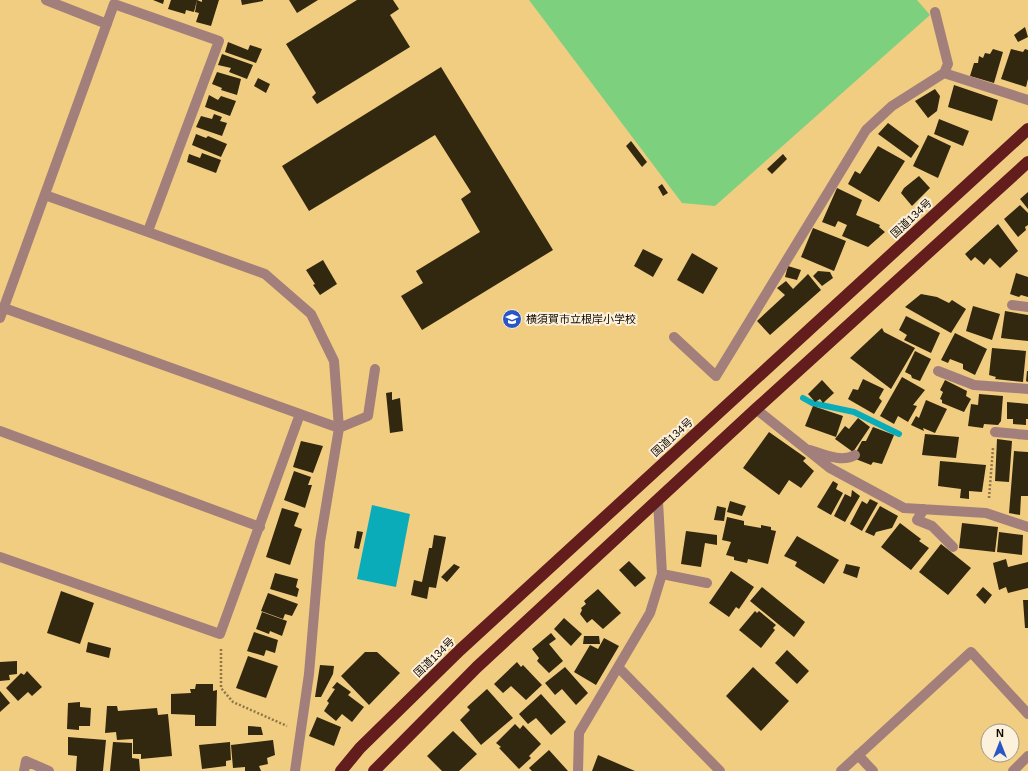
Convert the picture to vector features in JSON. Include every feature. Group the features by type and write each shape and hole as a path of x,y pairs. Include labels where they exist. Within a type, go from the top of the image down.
{"highway":[{"name":"国道134号","path":"341,771 364,743 460,650 1028,129"},
{"path":"374,771 477,667 756,409 1028,162"}],"street":[{"path":"46,0 107,24"},
{"path":"0,318 115,2 219,41 148,231"},
{"path":"674,336 716,376 866,130 892,106 944,73 948,64 935,12"},
{"path":"944,73 1028,100"},
{"path":"46,195 265,274 311,314 334,361 339,428 320,542 309,674 295,771"},
{"path":"1012,305 1028,307"},
{"path":"4,308 339,428 368,416 375,368"},
{"path":"938,371 974,385 1028,389"},
{"path":"756,409 802,448 830,468 904,508 986,513 1028,527"},
{"path":"0,558 220,634 300,414"},
{"path":"0,431 260,527"},
{"path":"995,432 1028,435"},
{"path":"802,448 831,457 850,458 855,455"},
{"path":"578,771 579,733 650,613 662,574 658,501"},
{"path":"924,509 918,520 932,526 953,547"},
{"path":"662,574 707,583"},
{"path":"841,771 970,652 1028,714"},
{"path":"618,667 720,771"},
{"path":"858,756 873,771"},
{"path":"1013,771 1028,756"},
{"path":"24,771 26,761 49,771"}],"path":[{"path":"986,513 989,497 995,432"},
{"path":"220,634 221,688 233,702 301,732"}],"green space":[{"path":"529,0 917,0 930,15 715,206 682,203"}],"water":[{"path":"372,505 410,514 396,587 357,579"}],"building":[{"path":"153,0 164,0 163,4"},
{"path":"171,0 197,0 194,12 186,10 185,14 168,9"},
{"path":"197,0 202,2 202,0 219,0 211,26 196,22 199,13 195,12"},
{"path":"241,0 263,0 263,1 242,5"},
{"path":"289,0 318,0 297,13"},
{"path":"357,0 393,0 399,9 390,15 410,47 317,104 312,97 316,93 286,44"},
{"path":"1025,27 1028,37 1018,42 1014,35"},
{"path":"228,42 248,50 250,45 262,49 256,63 225,52"},
{"path":"993,49 1003,52 994,83 970,76 974,63 978,63 979,56 983,58 985,53 990,54"},
{"path":"1011,49 1023,52 1025,49 1028,50 1028,79 1026,87 1001,79"},
{"path":"222,54 253,65 247,79 229,72 231,68 218,65"},
{"path":"441,67 553,250 422,330 401,296 423,283 416,271 480,232 461,199 471,192 435,135 309,211 282,166"},
{"path":"217,72 241,79 237,95 221,90 222,88 212,84"},
{"path":"258,78 270,84 266,93 254,86"},
{"path":"954,85 998,100 992,121 948,107"},
{"path":"935,89 940,96 937,111 928,118 915,101"},
{"path":"209,95 218,100 221,96 236,101 230,116 205,107"},
{"path":"214,114 222,117 220,121 227,123 222,136 196,127 201,116 212,119"},
{"path":"939,119 969,131 963,146 934,134"},
{"path":"888,123 919,146 911,158 878,134"},
{"path":"196,134 206,138 208,136 227,144 221,157 192,145"},
{"path":"928,135 951,146 938,178 913,166"},
{"path":"631,141 647,162 642,167 626,146"},
{"path":"878,146 905,161 879,202 848,184 855,171 860,174"},
{"path":"202,153 221,160 216,173 187,162 189,154 200,158"},
{"path":"783,154 787,159 772,174 767,169"},
{"path":"919,176 930,188 912,206 901,193 904,188"},
{"path":"662,184 668,193 663,196 658,187"},
{"path":"837,188 862,200 856,215 880,225 879,227 885,232 868,247 842,236 847,225 838,221 835,227 822,222"},
{"path":"1028,192 1028,209 1020,199"},
{"path":"1020,205 1028,213 1028,225 1025,227 1026,230 1018,237 1004,219"},
{"path":"998,224 1018,251 1000,268 990,258 984,265 975,257 971,261 965,254"},
{"path":"813,228 846,241 834,271 801,257"},
{"path":"643,249 663,259 653,277 634,266"},
{"path":"692,253 718,268 703,294 677,280"},
{"path":"323,260 337,284 320,295 313,285 315,284 306,270"},
{"path":"788,266 801,270 797,280 785,277"},
{"path":"818,271 830,272 833,278 822,286 813,276"},
{"path":"1016,273 1028,277 1028,297 1021,295 1019,297 1010,294"},
{"path":"808,274 821,290 770,335 757,321 785,295 777,288 786,281 793,289"},
{"path":"921,294 937,297 949,303 952,300 966,309 951,333 905,307"},
{"path":"973,306 1000,314 992,340 966,331"},
{"path":"1005,311 1028,315 1028,341 1001,338"},
{"path":"906,316 940,333 931,353 904,340 907,335 899,330"},
{"path":"882,328 884,332 915,348 891,389 850,358"},
{"path":"955,333 987,349 975,375 963,369 963,364 950,359 948,363 941,360"},
{"path":"992,348 1026,351 1023,382 995,379 996,377 989,375"},
{"path":"915,351 931,359 920,381 912,378 911,375 905,372"},
{"path":"1028,371 1028,382 1026,381"},
{"path":"902,377 925,390 913,405 917,406 908,422 898,416 894,424 880,416"},
{"path":"863,379 884,389 879,398 882,401 874,414 848,399 853,389 858,390"},
{"path":"822,380 834,393 823,403 820,399 815,402 808,394"},
{"path":"945,380 967,391 966,396 971,399 964,412 942,403 942,400 940,399 943,392 940,390"},
{"path":"392,392 392,400 400,398 403,431 390,433 386,393"},
{"path":"979,394 1003,396 1001,421 998,425 984,424 983,428 968,426 971,404 978,405"},
{"path":"926,400 947,409 935,433 923,428 924,431 911,425 916,416 919,418"},
{"path":"1007,402 1028,404 1028,419 1026,419 1026,425 1013,424 1013,419 1007,419"},
{"path":"813,406 843,416 836,437 805,426"},
{"path":"858,418 870,427 853,452 835,439 845,426 849,429"},
{"path":"873,427 894,435 882,464 873,462 871,465 853,458 862,441 866,441"},
{"path":"769,432 806,458 803,461 814,471 801,488 789,480 779,495 743,468"},
{"path":"925,434 959,437 956,458 922,455"},
{"path":"997,439 1012,441 1009,482 995,481"},
{"path":"301,441 323,446 313,473 293,467"},
{"path":"1014,451 1028,452 1028,496 1021,496 1020,515 1009,513"},
{"path":"940,461 986,465 982,492 969,491 969,499 960,498 961,489 938,486"},
{"path":"294,471 311,477 308,485 312,485 305,508 284,500"},
{"path":"833,481 838,484 836,489 843,493 831,515 817,507"},
{"path":"852,490 860,496 845,522 834,516 845,494 851,497"},
{"path":"870,499 878,503 862,531 850,524 862,501 867,504"},
{"path":"730,501 746,506 742,516 727,512"},
{"path":"717,506 726,508 724,521 714,520"},
{"path":"880,506 898,516 892,528 876,532 874,536 865,532"},
{"path":"282,508 299,513 294,526 302,529 290,565 266,557"},
{"path":"727,517 744,521 744,525 761,528 761,525 771,527 771,530 776,531 768,564 748,559 747,563 734,560 734,557 726,555 731,542 722,540"},
{"path":"900,523 921,539 919,541 929,548 911,570 881,547"},
{"path":"962,523 998,527 995,552 959,548"},
{"path":"357,531 363,532 359,549 354,548"},
{"path":"686,531 717,535 717,545 705,543 701,567 681,564"},
{"path":"999,532 1023,535 1022,555 997,552"},
{"path":"434,535 446,537 436,588 429,587 427,599 411,595 414,580 422,582 429,548 432,548"},
{"path":"797,536 839,560 824,584 795,566 797,562 784,556"},
{"path":"941,544 971,568 948,595 919,572"},
{"path":"1006,559 1008,567 1028,562 1028,588 1008,593 1006,587 999,590 993,563"},
{"path":"629,561 646,578 635,587 619,570"},
{"path":"454,564 460,567 447,582 441,577"},
{"path":"846,564 860,567 857,578 843,573"},
{"path":"731,571 754,587 739,609 736,607 729,617 709,603"},
{"path":"275,573 298,579 296,587 299,589 297,597 270,589"},
{"path":"762,587 805,622 794,637 750,601"},
{"path":"983,587 992,595 985,604 976,595"},
{"path":"598,589 621,613 603,629 592,619 587,623 580,614 582,610 581,608 586,604 584,601"},
{"path":"61,591 94,603 80,644 47,633"},
{"path":"268,593 298,604 292,616 285,614 283,619 261,611"},
{"path":"1023,600 1028,600 1028,628 1025,628"},
{"path":"755,611 757,613 759,611 776,625 773,628 775,630 761,648 739,630"},
{"path":"262,612 287,621 282,636 270,631 269,634 256,629"},
{"path":"564,618 582,634 571,646 554,629"},
{"path":"254,632 278,640 275,653 266,650 264,656 247,651"},
{"path":"551,633 556,639 549,644 563,661 549,673 537,661 539,658 532,649"},
{"path":"584,636 599,636 600,644 583,644"},
{"path":"604,638 619,646 596,685 574,672 590,645 598,649"},
{"path":"88,642 111,648 109,658 86,652"},
{"path":"787,650 809,671 797,684 775,663"},
{"path":"365,652 377,652 400,673 369,705 341,676"},
{"path":"248,656 278,666 266,698 236,688"},
{"path":"17,661 17,674 9,675 10,680 0,681 0,662"},
{"path":"517,662 521,667 523,665 542,685 526,700 511,686 503,693 494,684"},
{"path":"320,665 334,666 333,674 321,697 315,697"},
{"path":"565,667 588,693 576,705 562,689 555,695 545,683"},
{"path":"753,667 789,701 761,731 726,696"},
{"path":"27,671 42,687 32,696 28,692 18,701 6,688 21,673 24,675"},
{"path":"337,682 351,692 348,695 364,707 352,722 342,714 336,721 324,711 329,703 327,701 335,689 332,688"},
{"path":"196,684 213,684 213,691 217,690 216,726 195,726 195,715 171,714 171,694 191,693 190,689 195,689"},
{"path":"487,689 513,718 481,745 460,720 470,710 467,707"},
{"path":"0,691 10,703 0,712"},
{"path":"541,694 566,722 551,735 536,718 528,724 519,714"},
{"path":"80,702 80,707 91,708 90,726 79,726 79,730 67,729 68,703"},
{"path":"107,706 117,706 118,711 157,708 158,715 168,714 172,756 141,759 141,754 133,754 133,739 117,740 116,732 105,733"},
{"path":"317,717 341,727 334,746 309,736"},
{"path":"515,724 520,729 523,725 541,744 529,756 531,758 519,769 496,743"},
{"path":"248,726 261,727 263,735 248,735"},
{"path":"453,731 477,754 459,771 442,771 427,756"},
{"path":"68,737 106,740 103,771 76,771 77,756 68,755"},
{"path":"273,740 275,755 267,758 268,764 259,766 261,771 245,771 245,767 233,768 231,745"},
{"path":"113,742 132,743 132,758 139,759 140,771 110,771"},
{"path":"230,742 231,760 226,761 226,766 202,769 199,745"},
{"path":"549,750 568,771 532,771 529,768"},
{"path":"598,755 635,771 592,771"}],"waterway":[{"path":"803,398 812,403 854,412 899,434"}],"place":[{"name":"横須賀市立根岸小学校","path":"512,319"}]}
